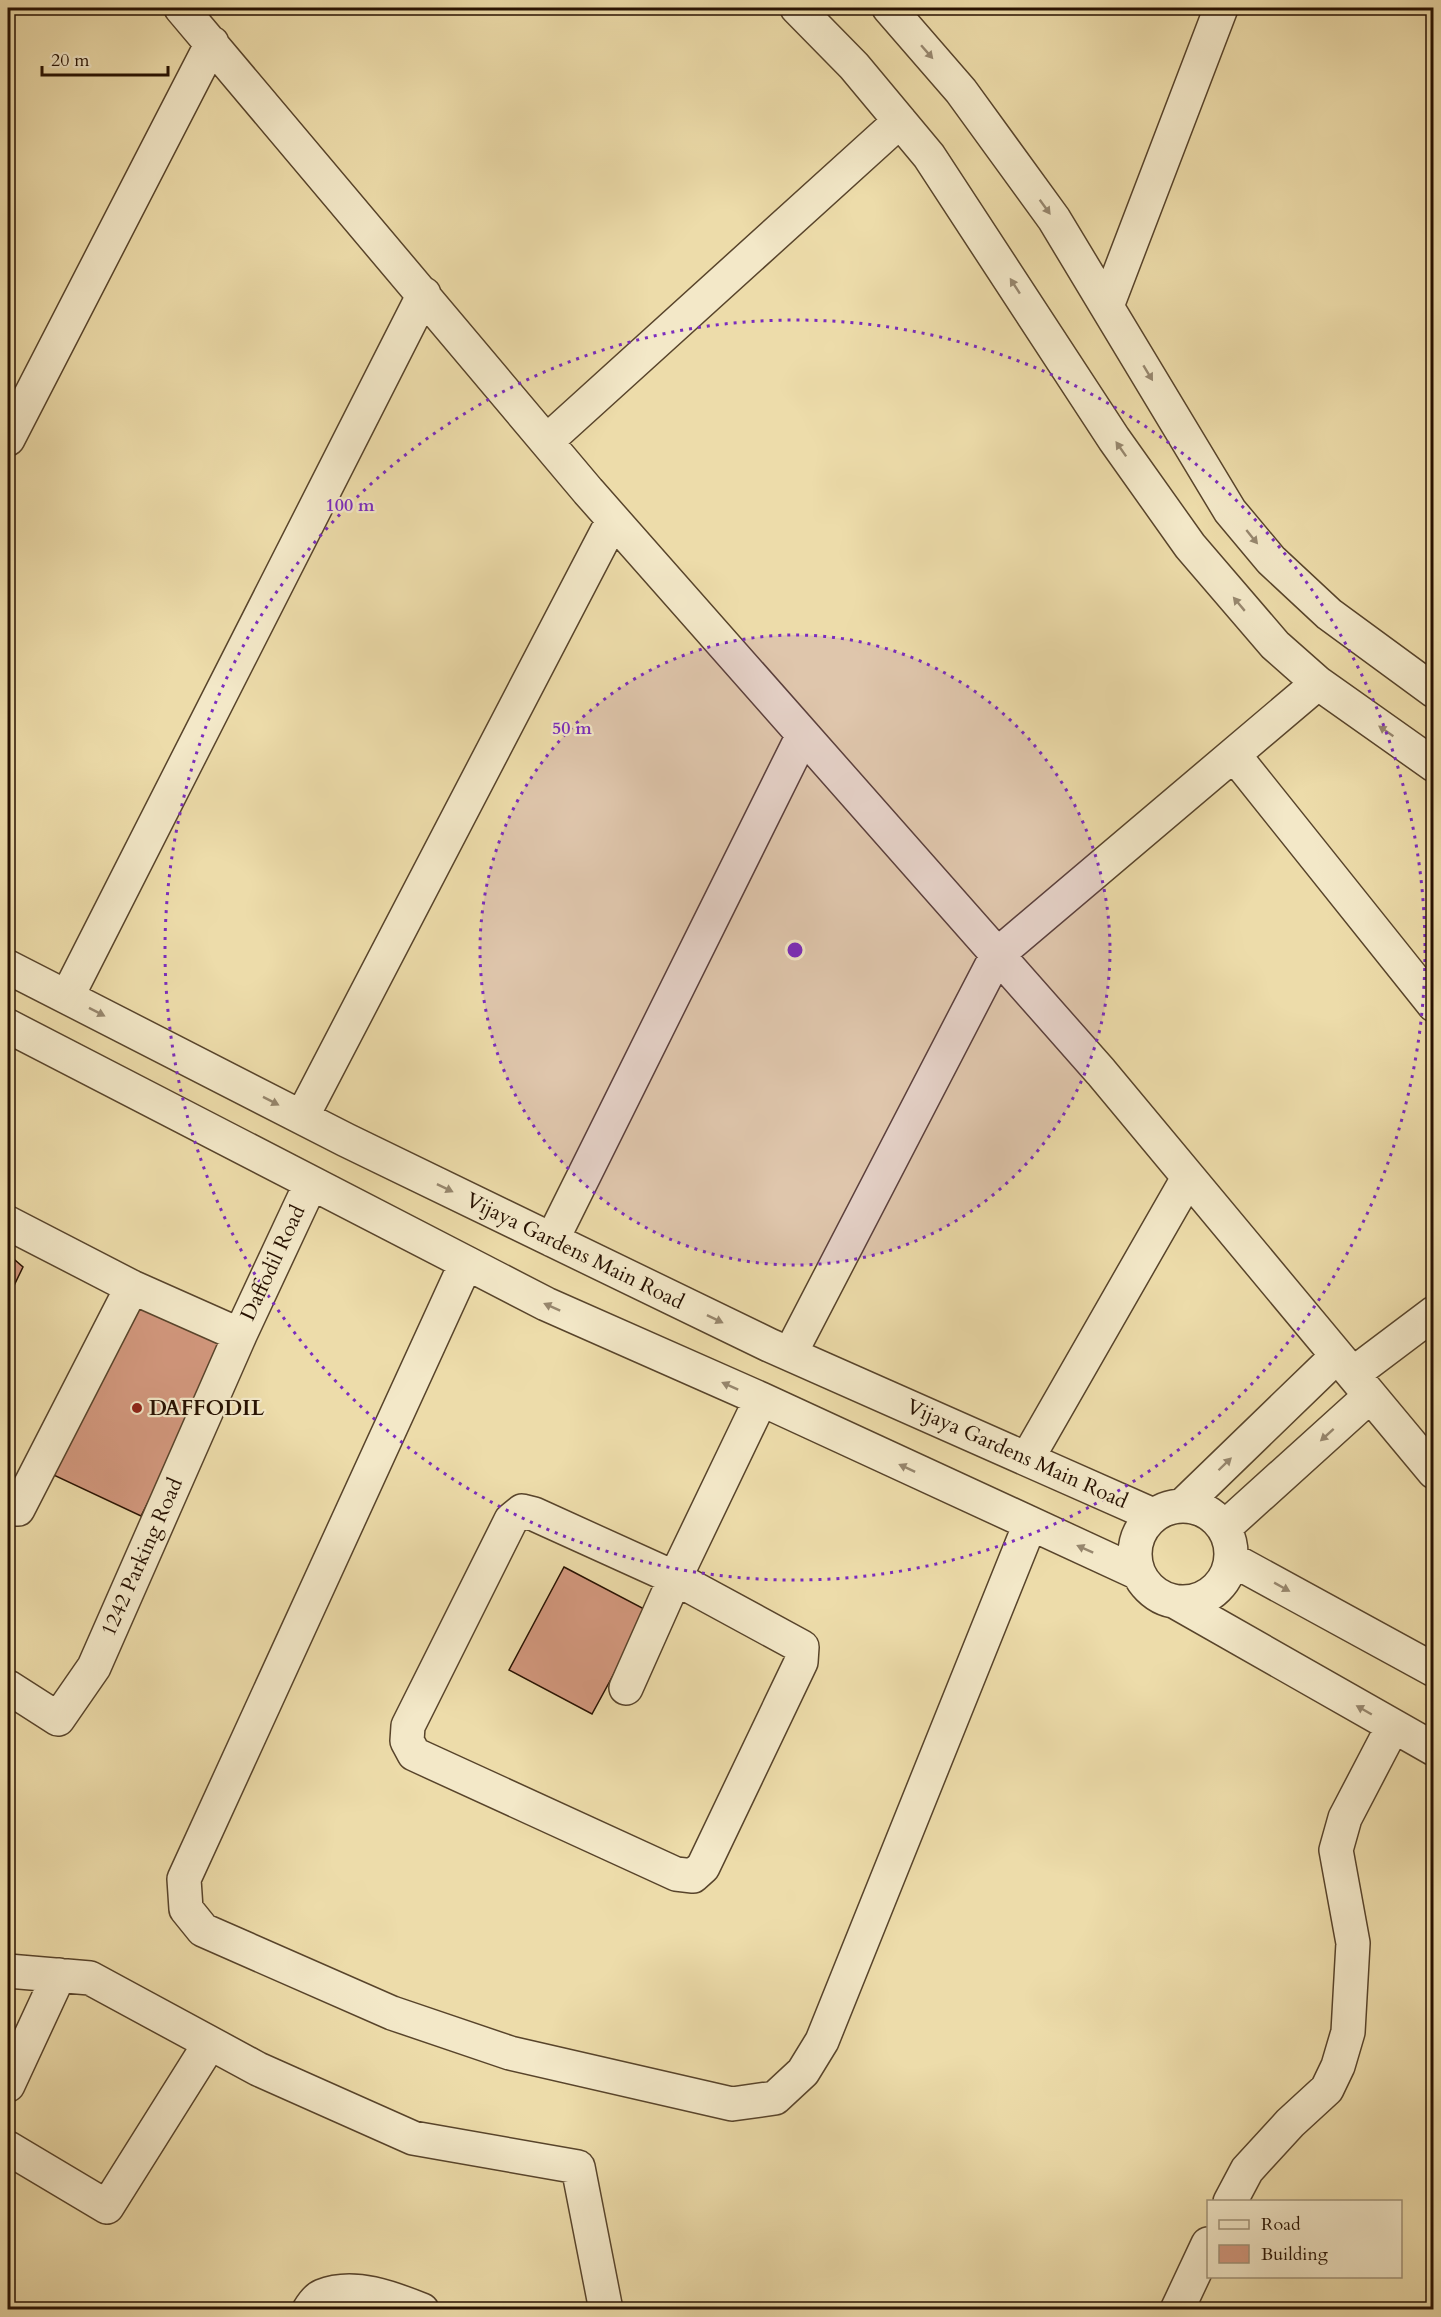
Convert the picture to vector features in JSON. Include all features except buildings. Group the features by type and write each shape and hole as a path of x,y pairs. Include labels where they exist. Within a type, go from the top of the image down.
{"street":[{"path":"181,8 613,520 1101,1072 1434,1472"},
{"path":"797,8 854,66 929,156 1114,439 1190,546 1275,645 1318,683 1434,765"},
{"path":"1107,306 1221,8"},
{"path":"895,10 974,109 1054,219 1230,511 1271,560 1329,614 1434,691"},
{"path":"8,439 212,43"},
{"path":"547,441 900,121"},
{"path":"67,997 424,294"},
{"path":"302,1117 613,520"},
{"path":"790,1354 997,955 1318,683"},
{"path":"552,1240 803,735"},
{"path":"1233,755 1434,1005"},
{"name":"Vijaya Gardens Main Road","path":"8,967 302,1117 790,1354 1027,1459 1168,1510"},
{"path":"8,1026 546,1304 761,1399 1138,1573"},
{"path":"1027,1459 1188,1178"},
{"name":"Daffodil Road","path":"8,1223 132,1287 240,1335 311,1183"},
{"path":"466,1263 184,1879 186,1909 203,1930 243,1949 392,2013 510,2053 732,2104 775,2097 803,2072 822,2041 1030,1524"},
{"path":"8,1509 18,1509 132,1287"},
{"path":"1434,1312 1354,1375 1142,1527 1135,1542 1134,1557 1138,1573 1146,1586 1159,1596 1174,1601 1434,1749"},
{"name":"1242 Parking Road","path":"8,1688 58,1719 94,1667 240,1335"},
{"path":"1224,1528 1354,1375"},
{"path":"626,1688 675,1578 761,1399"},
{"path":"1168,1510 1199,1507 1213,1515 1224,1528 1230,1542 1231,1559 1227,1575 1217,1588 1205,1597 1190,1602 1174,1601"},
{"path":"522,1511 534,1514 675,1578 802,1647 801,1662 703,1867 693,1876 676,1874 414,1754 406,1741 408,1726 511,1520 522,1511"},
{"path":"1231,1559 1434,1670"},
{"path":"1231,2200 1247,2170 1290,2123 1327,2089 1338,2066 1348,2032 1353,1943 1336,1850 1345,1818 1393,1726"},
{"path":"8,1971 90,1978 258,2069 413,2138 578,2167 606,2310"},
{"path":"8,2085 59,1975"},
{"path":"8,2148 107,2207 210,2043"},
{"path":"1177,2310 1207,2248"},
{"path":"309,2310 320,2296 350,2291 389,2297 422,2310"}],"place":[{"name":"DAFFODIL","path":"137,1408"}]}
